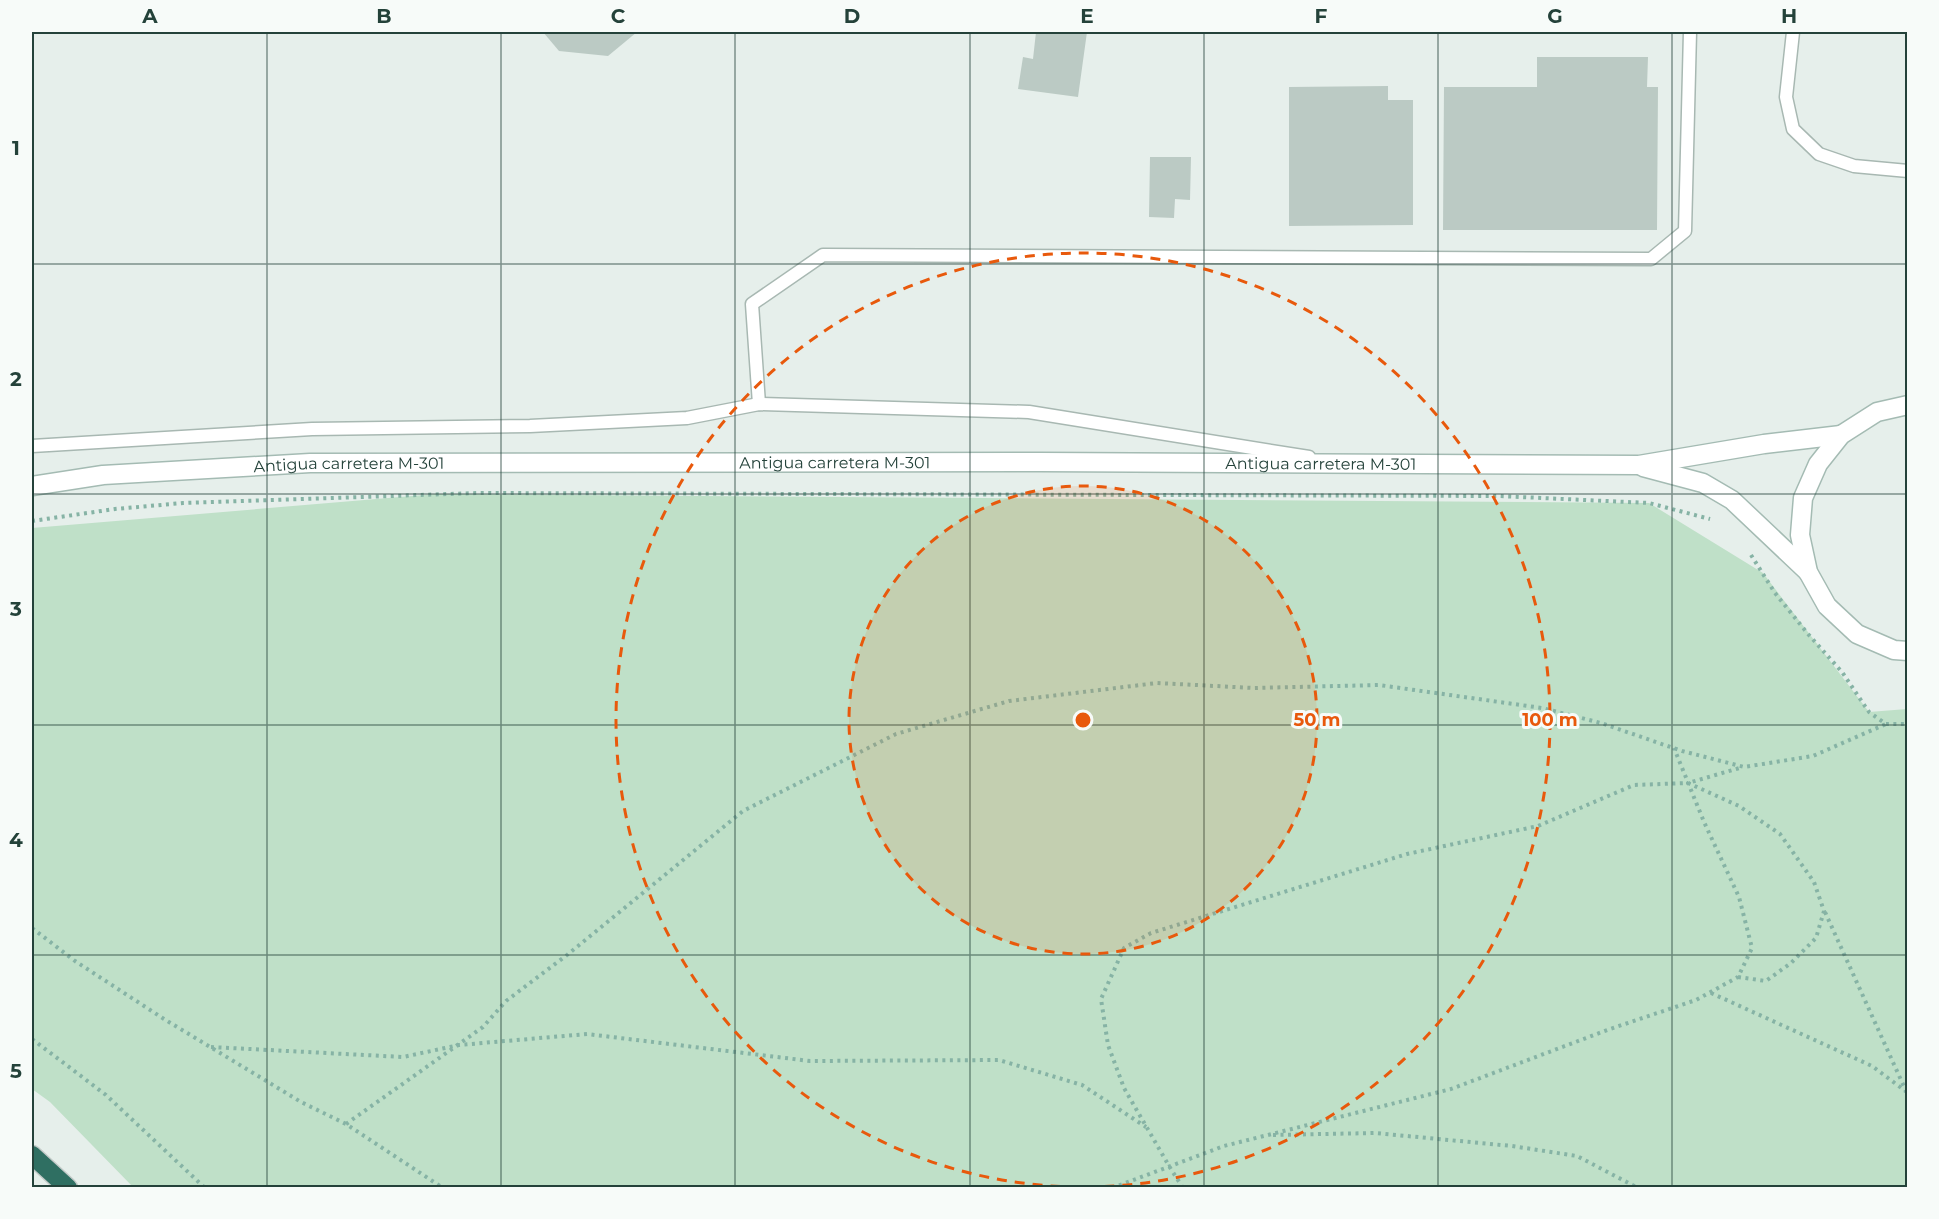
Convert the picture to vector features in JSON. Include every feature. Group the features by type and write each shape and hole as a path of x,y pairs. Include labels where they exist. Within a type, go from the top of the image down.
{"highway":[{"path":"32,1155 68,1188"}],"street":[{"path":"1908,405 1877,412 1841,435 1818,464 1803,498 1800,535 1808,572 1827,606 1857,634 1894,650 1908,651"},
{"name":"Antigua carretera M-301","path":"32,486 103,475 310,463 1639,465 1764,444 1841,435"},
{"name":"Antigua carretera M-301","path":"1639,465 1703,483 1732,500 1808,572"}],"lane":[{"path":"759,404 752,304 822,255 1651,259 1685,231 1690,32"},
{"path":"1793,32 1786,97 1793,129 1819,154 1854,166 1908,171"},
{"path":"32,446 312,429 530,426 687,418 759,404 1029,412 1349,463"}],"path":[{"path":"32,521 183,503 515,493 1499,496 1649,503 1702,515 1719,522"},
{"path":"1750,554 1776,593 1842,672 1869,712 1886,724"},
{"path":"346,1124 483,1027 506,1001 567,955 743,811 896,734 1009,701 1157,682 1254,688 1379,686 1542,708 1601,723 1674,748 1743,767"},
{"path":"1183,1188 1124,1088 1108,1045 1101,999 1124,948 1151,933 1407,854 1538,826 1634,784 1688,783 1743,767 1813,756 1886,724 1908,724"},
{"path":"1112,1188 1224,1146 1451,1089 1696,1000 1738,977 1752,948 1742,907 1674,748"},
{"path":"1688,783 1739,806 1780,834 1815,882 1824,911 1907,1093"},
{"path":"1738,977 1766,981 1791,963 1816,938 1824,911"},
{"path":"32,928 85,967 211,1047 301,1102 346,1124 443,1188"},
{"path":"1710,992 1872,1066 1907,1093"},
{"path":"211,1047 403,1057 459,1045 586,1034 810,1061 999,1060 1082,1085 1146,1126"},
{"path":"32,1039 106,1095 205,1188"},
{"path":"1266,1135 1375,1133 1512,1146 1577,1155 1638,1188"}],"green space":[{"path":"436,494 1649,503 1763,573 1869,712 1907,709 1907,1187 133,1187 50,1102 32,1089 32,528"}],"building":[{"path":"543,32 637,32 608,56 559,51"},
{"path":"1036,32 1087,32 1078,97 1018,89 1023,57 1033,59"},
{"path":"1537,57 1648,57 1647,87 1658,87 1657,230 1443,230 1444,87 1537,87"},
{"path":"1388,86 1388,100 1413,100 1413,225 1289,226 1289,87"},
{"path":"1150,157 1191,157 1190,200 1175,199 1174,218 1149,217"}]}
